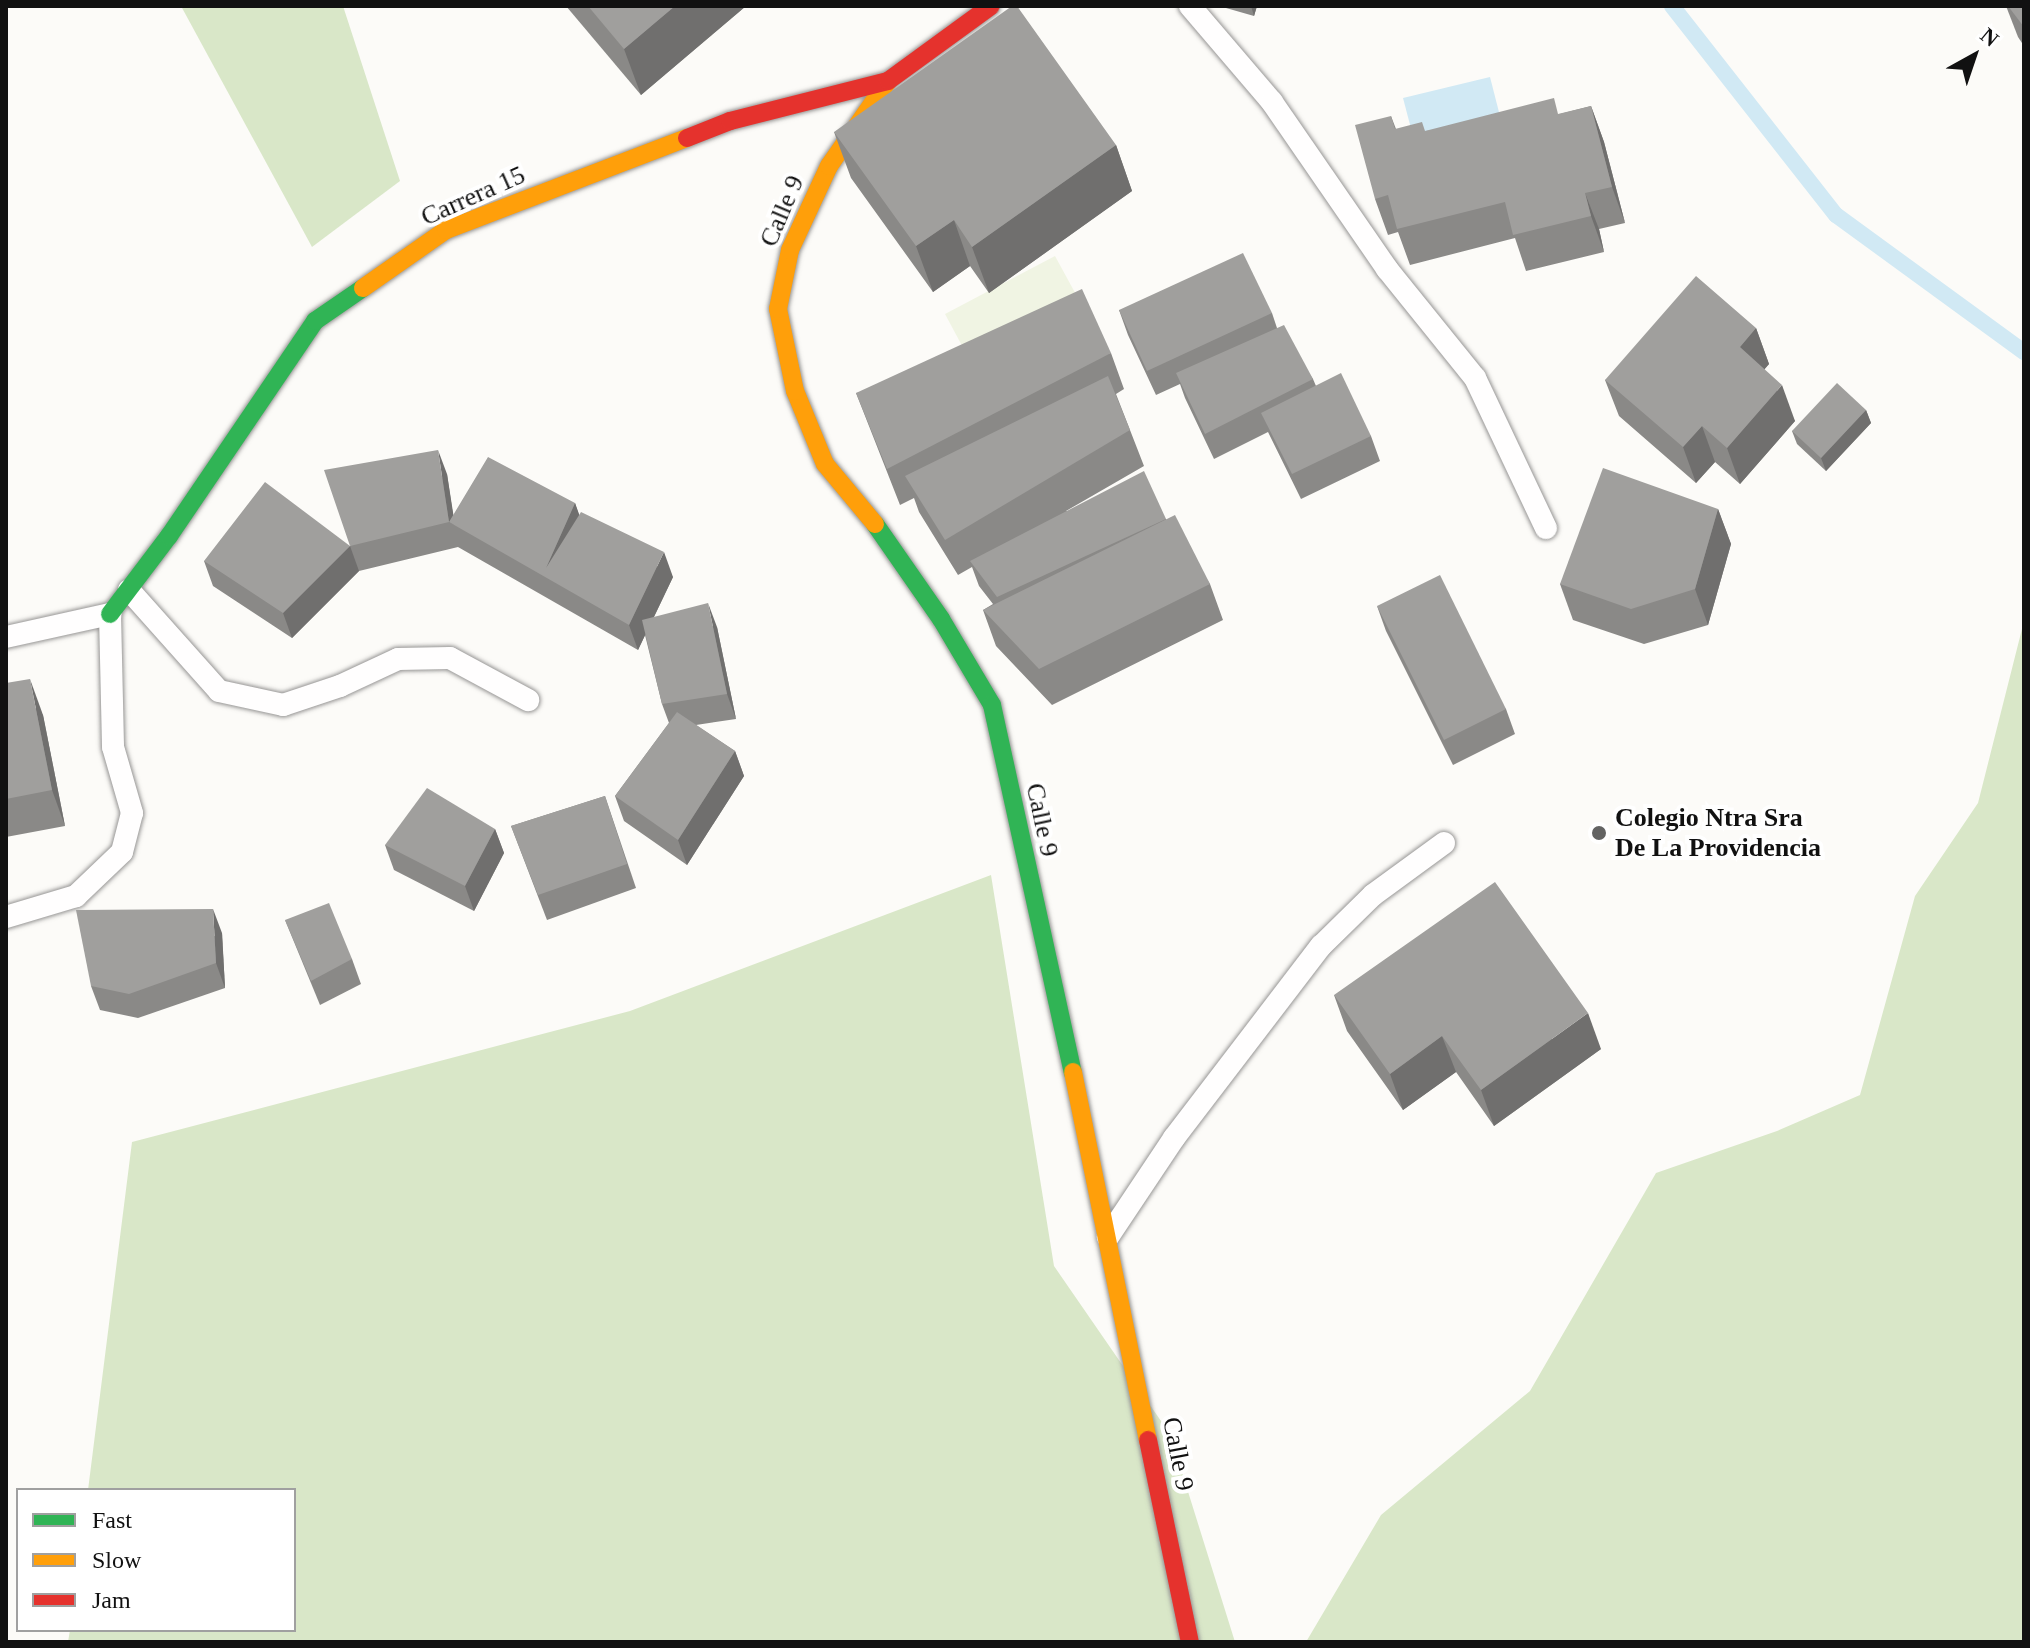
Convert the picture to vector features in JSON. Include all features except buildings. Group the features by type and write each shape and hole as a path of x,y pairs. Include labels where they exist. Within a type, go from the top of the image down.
{"street":[{"name":"Carrera 15","path":"110,614 315,321 446,230 730,121 888,81 991,6"},
{"name":"Calle 9","path":"888,81 829,166 790,250 778,309 795,391 825,464 873,521 941,619 992,705 1108,1238 1190,1642"}],"lane":[{"path":"1190,6 1272,102 1387,269 1475,378 1546,528"},
{"path":"129,590 219,691 283,705 340,686 398,659 450,658 528,700"},
{"path":"6,637 110,614 113,747 132,813 122,852 76,896 6,917"},
{"path":"1108,1238 1174,1138 1321,946 1373,895 1444,843"}],"green space":[{"path":"181,6 343,6 400,181 312,247"},
{"path":"1055,256 1085,311 975,370 945,314"},
{"path":"2024,621 2024,1642 1306,1642 1381,1515 1530,1391 1656,1173 1777,1131 1860,1095 1915,896 1978,803"},
{"path":"991,875 1054,1266 1170,1434 1235,1642 68,1642 70,1632 296,1632 296,1488 88,1488 132,1142 630,1011"}],"water":[{"path":"1490,77 1501,120 1414,140 1403,98"}],"waterway":[{"path":"1672,6 1836,215 2024,352"}],"traffic: fast":[{"path":"110,614 169,536 315,321 363,288"},
{"path":"875,524 941,619 992,705 1073,1072"}],"traffic: slow":[{"path":"875,524 825,464 795,391 778,309 790,250 829,166 888,81"},
{"path":"363,288 446,230 687,138"},
{"path":"1073,1072 1148,1440"}],"traffic: jam":[{"path":"687,138 730,121 888,81 991,6"},
{"path":"1148,1440 1190,1642"}],"place":[{"name":"Colegio Ntra Sra De La Providencia","path":"1599,833"}]}
